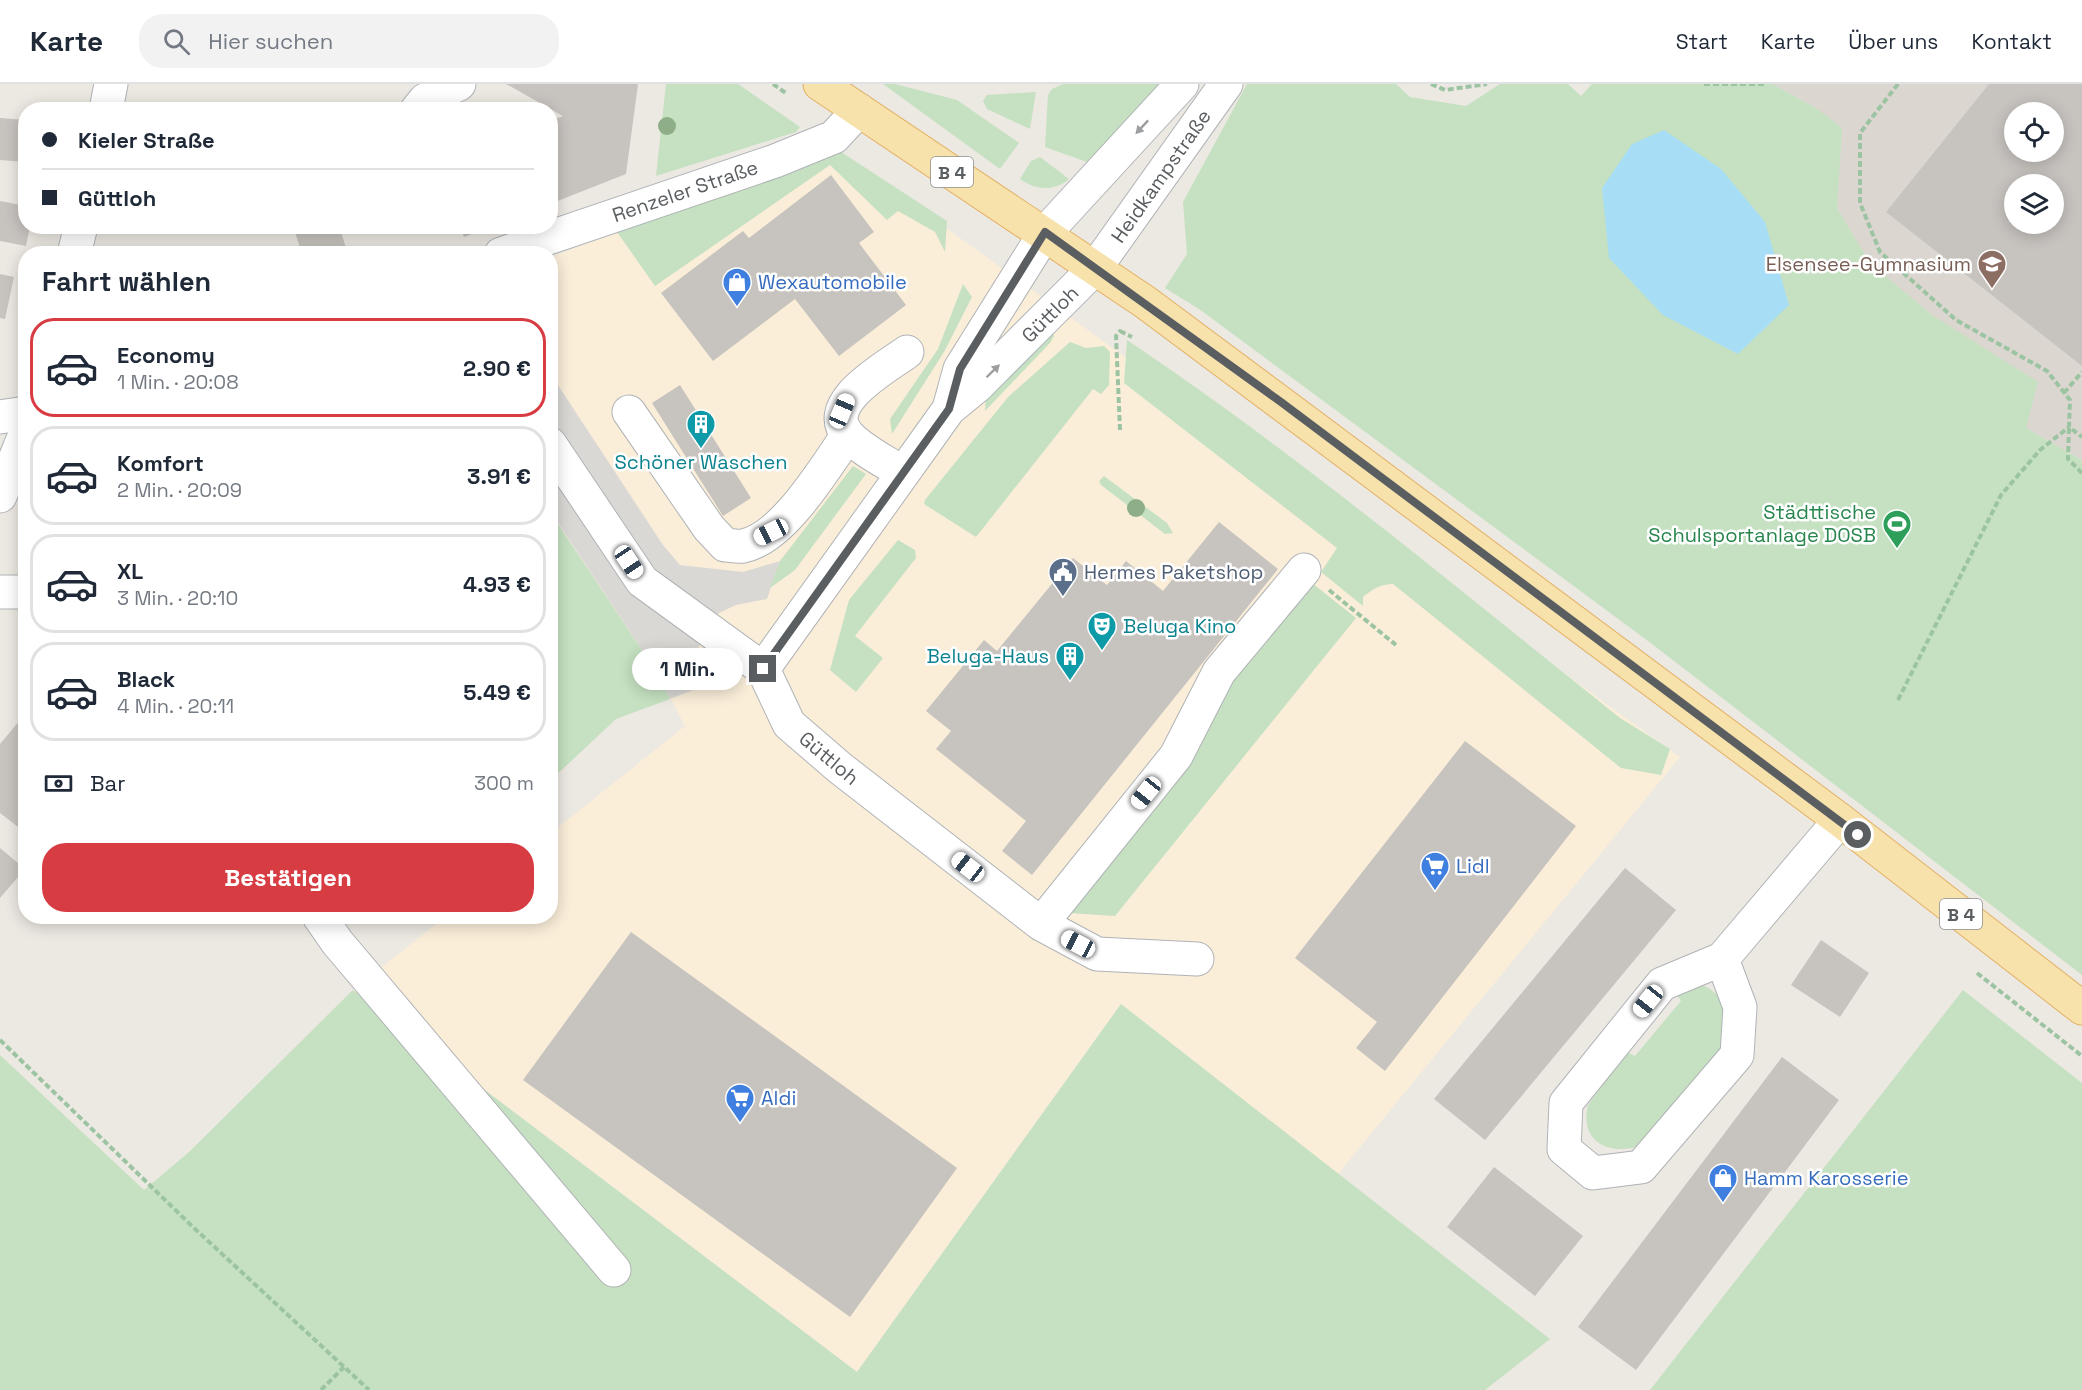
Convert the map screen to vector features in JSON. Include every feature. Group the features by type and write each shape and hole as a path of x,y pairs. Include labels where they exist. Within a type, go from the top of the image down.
{"main road":[{"name":"B 4","path":"820,84 1096,267 1281,402 1840,820 2082,1008"}],"street":[{"path":"108,102 111,84"},
{"path":"423,102 459,84"},
{"name":"Heidkampstraße","path":"1045,232 1182,84"},
{"name":"Heidkampstraße","path":"1096,267 1226,84"},
{"name":"Renzeler Straße","path":"525,246 775,161 834,137 859,110"},
{"name":"Güttloh","path":"949,409 960,369 1045,232"},
{"name":"Güttloh","path":"1096,267 977,386 949,409 763,669 789,724 840,768 1041,924 1096,954 1197,959"},
{"path":"903,473 848,435 843,424 842,411 848,396 907,352"},
{"path":"629,412 709,528 725,545 744,546 771,532 798,504 848,435"},
{"path":"0,417 18,414"},
{"path":"0,496 18,452"},
{"path":"558,456 642,581 763,669"},
{"path":"1041,924 1176,756 1218,672 1304,570"},
{"path":"0,592 18,592"},
{"path":"1722,959 1740,1007 1737,1055 1641,1167 1593,1173 1564,1149 1566,1103 1662,984 1722,959 1840,820"},
{"path":"325,924 337,942 614,1270"}],"path":[{"path":"1431,84 1445,90 1487,84"},
{"path":"1704,84 1764,84"},
{"path":"1898,84 1860,133 1860,203 1880,252 1956,320 2047,371 2070,400 2068,459 2082,473"},
{"path":"1116,336 1120,430"},
{"path":"2064,393 2082,372"},
{"path":"2069,427 2082,437"},
{"path":"1898,700 2001,495 2040,450 2069,427"},
{"path":"1304,570 1396,645"},
{"path":"0,1040 369,1390"},
{"path":"321,1390 344,1366"}],"shaded area":[{"name":"Elsensee-Gymnasium","path":"1772,84 2082,84 2082,460 2026,428 1932,315 1870,264 1837,208 1838,170 1816,108"},
{"path":"838,150 1680,757 1338,1174 1120,1005 857,1372 353,990 436,924 558,924 558,827 685,726 657,673 558,523 558,254"},
{"path":"558,385 663,545 680,565 743,572 780,561 767,599 736,605 719,613 706,627 694,660 701,687 670,699 657,673 558,523"}],"green space":[{"path":"666,84 738,84 800,127 796,132 656,176"},
{"path":"883,84 895,84 957,100 1019,143 1000,169"},
{"path":"1063,84 1160,84 1087,162 1045,147 1048,95 1052,89"},
{"path":"1247,84 1396,84 1410,97 1466,106 1500,84 1568,84 1581,96 1592,84 1772,84 1816,108 1842,128 1837,208 1870,263 1932,315 2038,382 2026,428 2082,460 2082,975 1648,641 1199,309 1165,288 1187,254 1183,202"},
{"path":"1036,92 1030,129 987,109 983,101 987,95"},
{"path":"838,150 947,221 945,252 935,232 898,211 887,220 830,165 655,286 617,232"},
{"path":"1040,157 1069,179 1057,186 1044,188 1020,179 1031,161"},
{"path":"963,284 972,297 944,352 892,434 890,419 938,349"},
{"path":"1052,330 1054,336 1050,343 985,411 986,395"},
{"path":"1127,340 1254,429 1316,476 1620,718 1670,749 1661,775 1621,768 1393,584 1381,586 1367,594 1363,597 1363,606 1321,572 1337,548 1124,383"},
{"path":"1070,342 1086,348 1104,346 1110,352 1109,385 1101,394 1093,389 976,537 924,504 1008,397"},
{"path":"853,466 866,474 795,570 770,588 780,561"},
{"path":"1104,476 1167,523 1173,533 1165,534 1101,485 1099,481"},
{"path":"558,524 657,673 670,699 616,719 558,773"},
{"path":"898,540 915,550 916,558 855,636 883,658 856,692 830,670 849,600"},
{"path":"1312,583 1356,618 1115,916 1068,913 1216,696"},
{"path":"1694,981 1712,990 1721,1000 1725,1006 1731,1032 1717,1055 1650,1142 1625,1149 1603,1145 1589,1131 1586,1119 1588,1105 1626,1052 1635,1056 1681,1001 1675,992"},
{"path":"353,990 857,1372 1121,1004 1550,1339 1485,1390 0,1390 0,1055 144,1190 188,1153"},
{"path":"1963,990 2082,1083 2082,1390 1650,1390"}],"water":[{"path":"1664,130 1721,169 1765,222 1789,305 1738,354 1663,315 1609,258 1602,188 1632,144"}],"building":[{"path":"506,84 638,84 626,174 558,201 558,118 563,116 558,113 558,102 538,102"},
{"path":"1989,84 2082,84 2082,366 1886,212"},
{"path":"0,118 18,119 18,161 0,160"},
{"path":"831,175 874,232 859,243 906,305 839,356 795,299 713,361 661,293 743,231 749,238"},
{"path":"0,201 18,204 18,234 28,234 26,246 0,241"},
{"path":"296,234 342,234 345,246 299,246"},
{"path":"0,274 14,277 5,319 0,318"},
{"name":"Schöner Waschen","path":"680,385 751,498 723,516 652,403"},
{"name":"Beluga-Haus","path":"1219,522 1278,569 1032,875 1002,851 1026,821 936,749 951,731 926,711 984,640 997,651 1073,558 1107,585 1126,561 1163,591"},
{"path":"18,723 18,827 0,813 0,744"},
{"name":"Lidl","path":"1465,741 1576,826 1385,1071 1356,1048 1377,1022 1295,958"},
{"path":"0,848 18,863 18,877 0,898"},
{"path":"1625,868 1676,910 1485,1140 1434,1099"},
{"name":"Aldi","path":"631,932 957,1168 850,1317 523,1080"},
{"path":"1821,940 1869,973 1840,1017 1791,985"},
{"path":"1782,1057 1839,1100 1636,1370 1578,1327"},
{"path":"1494,1167 1583,1236 1535,1296 1447,1227"}],"place":[{"name":"Elsensee-Gymnasium","path":"1992,290"},
{"name":"Wexautomobile","path":"737,308"},
{"name":"Schöner Waschen","path":"701,450"},
{"name":"Städttische Schulsportanlage DOSB","path":"1897,550"},
{"name":"Hermes Paketshop","path":"1063,598"},
{"name":"Beluga Kino","path":"1102,652"},
{"name":"Beluga-Haus","path":"1070,682"},
{"name":"Lidl","path":"1435,892"},
{"name":"Aldi","path":"740,1124"},
{"name":"Hamm Karosserie","path":"1723,1204"}],"route":[{"path":"763,669 949,409 960,369 1045,232 1129,290 1281,402 1858,835"}]}
